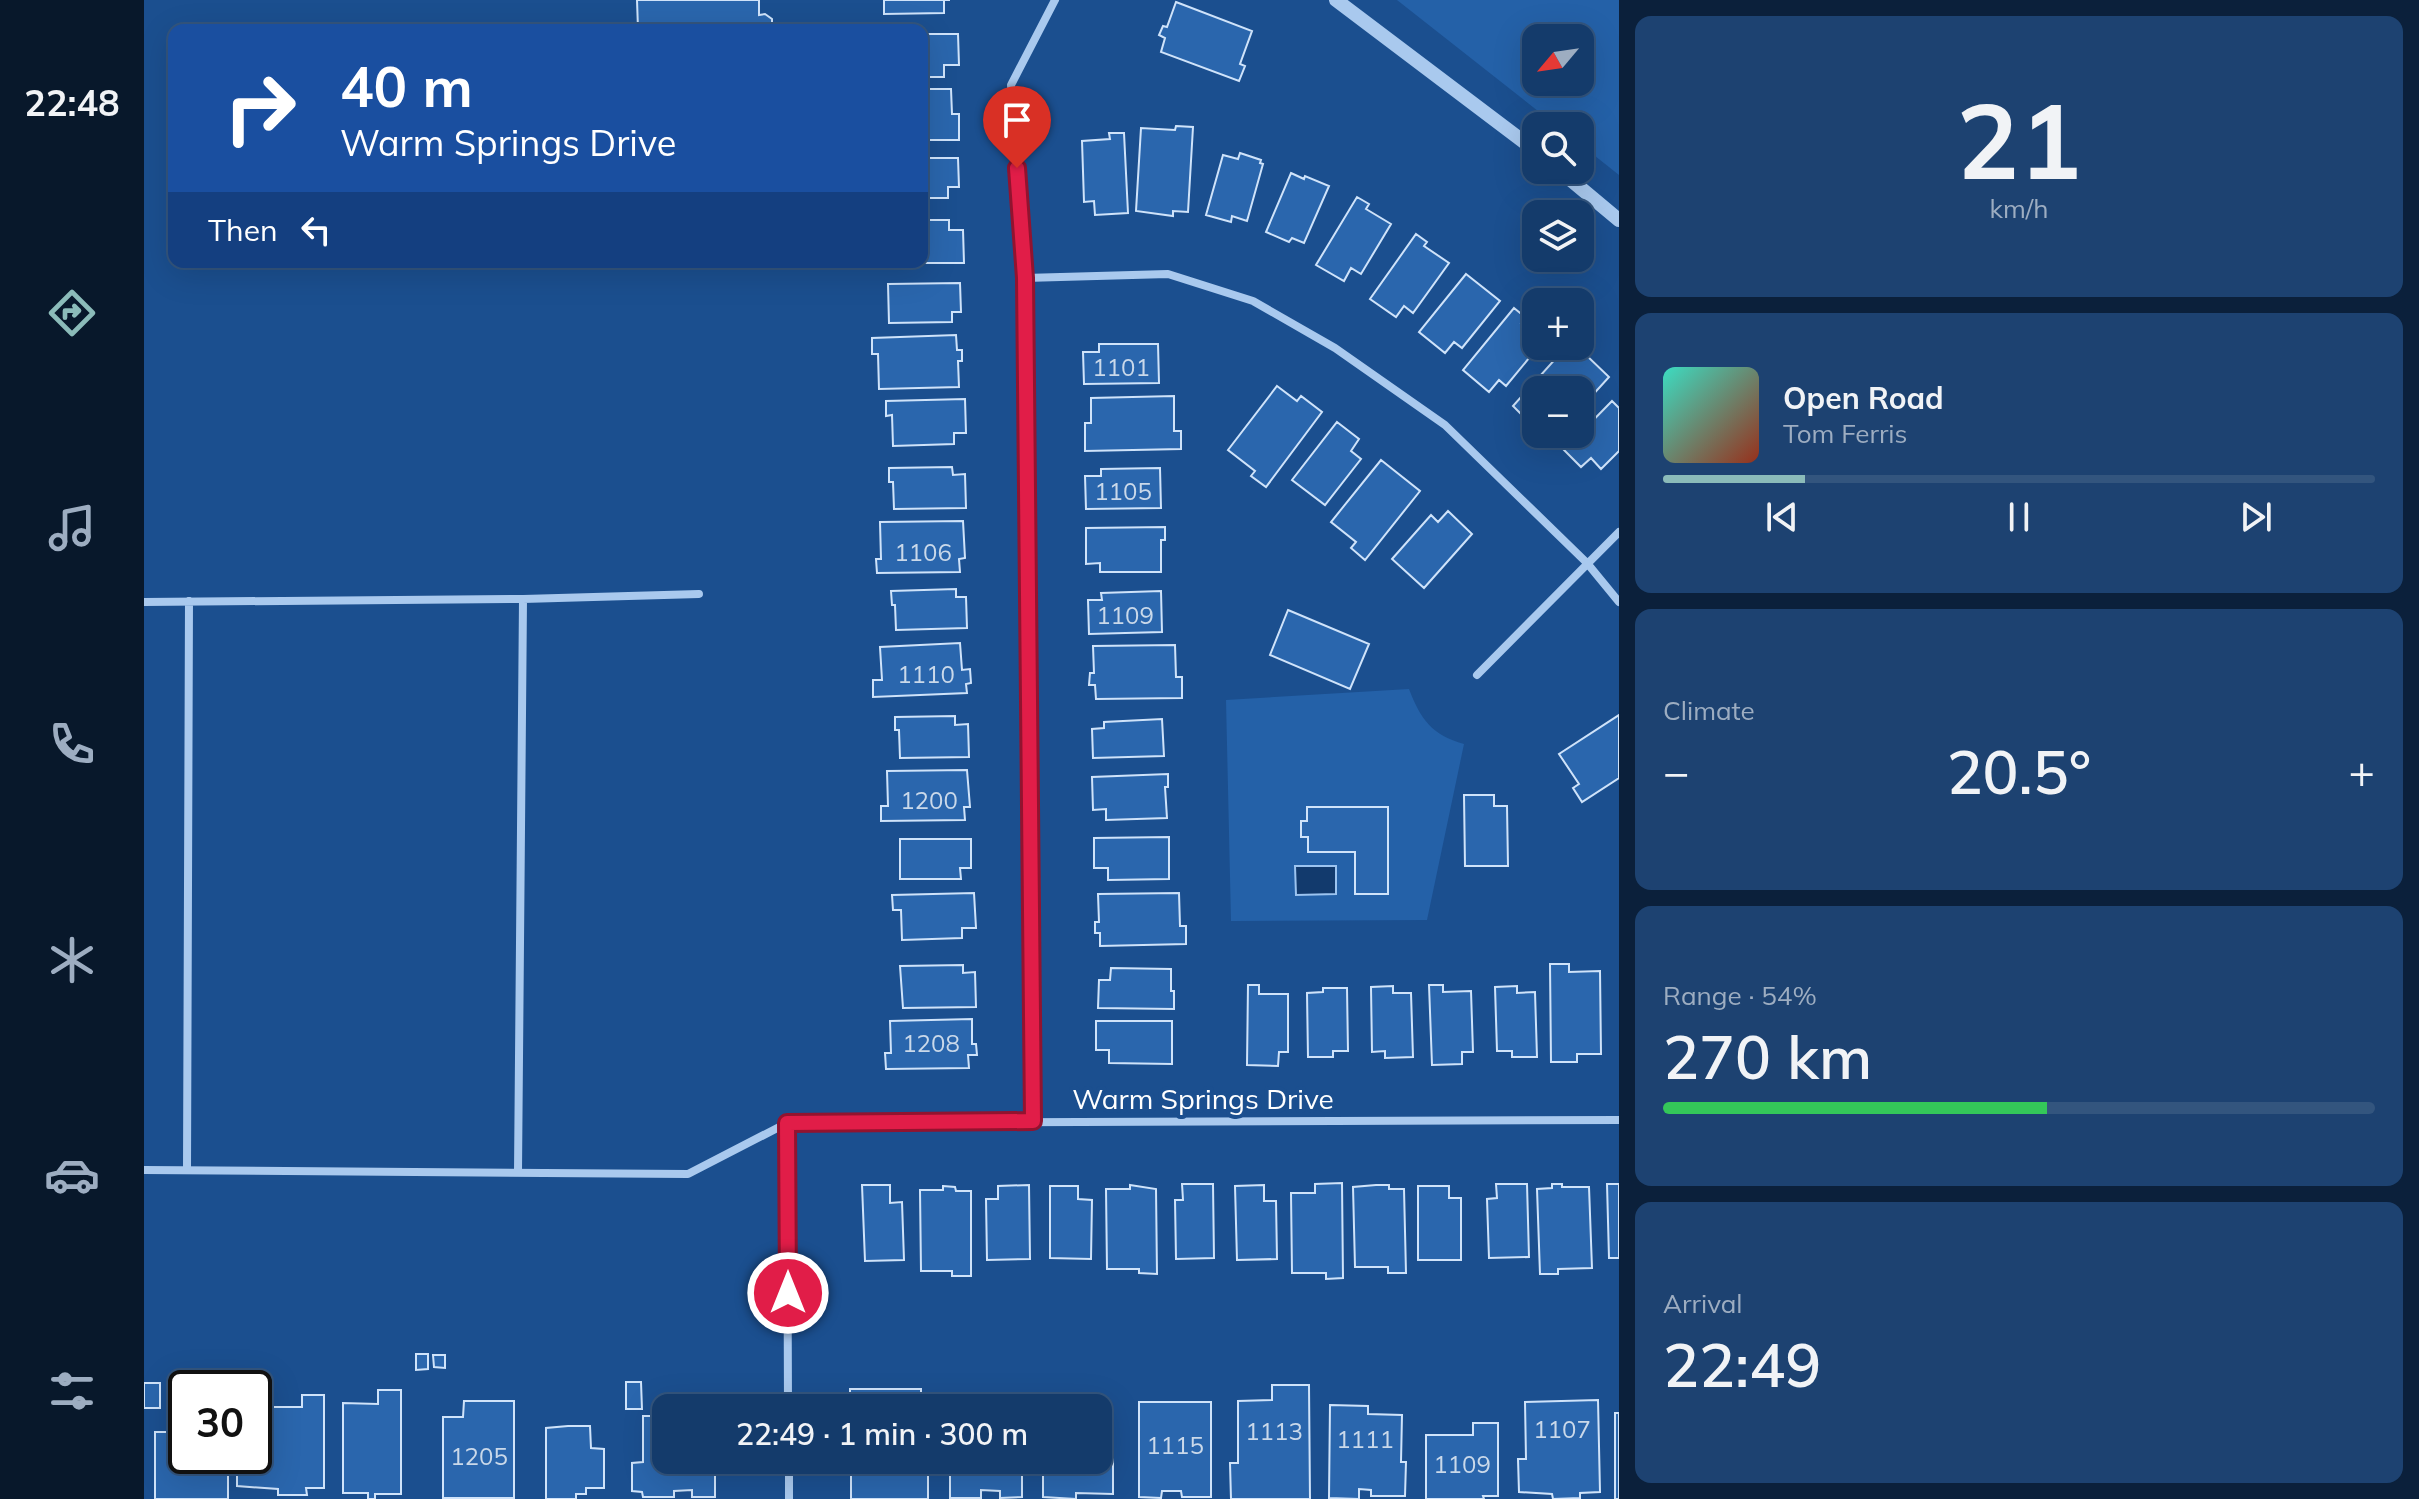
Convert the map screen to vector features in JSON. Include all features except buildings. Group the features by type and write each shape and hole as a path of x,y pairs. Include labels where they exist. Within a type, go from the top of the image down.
{"street":[{"path":"1033,1121 1025,278 1011,85 1055,0"},
{"path":"1336,0 1522,140"},
{"path":"1576,184 1619,220"},
{"path":"1025,278 1168,274 1253,301 1335,348 1445,425 1587,563 1619,602"},
{"path":"1477,675 1619,532"},
{"path":"144,602 523,599 699,594"},
{"path":"518,1172 523,599"},
{"path":"187,1170 189,601"},
{"name":"Warm Springs Drive","path":"787,1123 1619,1120"},
{"path":"144,1170 688,1174 787,1123 788,1394"},
{"path":"789,1474 789,1499"}],"shaded area":[{"path":"1397,0 1619,0 1619,175 1594,155 1594,112 1539,112"},
{"path":"1409,689 1429,725 1444,736 1464,744 1427,920 1231,921 1226,700"},
{"path":"1295,866 1336,866 1336,894 1296,895"}],"route":[{"path":"788,1293 787,1123 1033,1121 1025,278 1017,168"}]}
